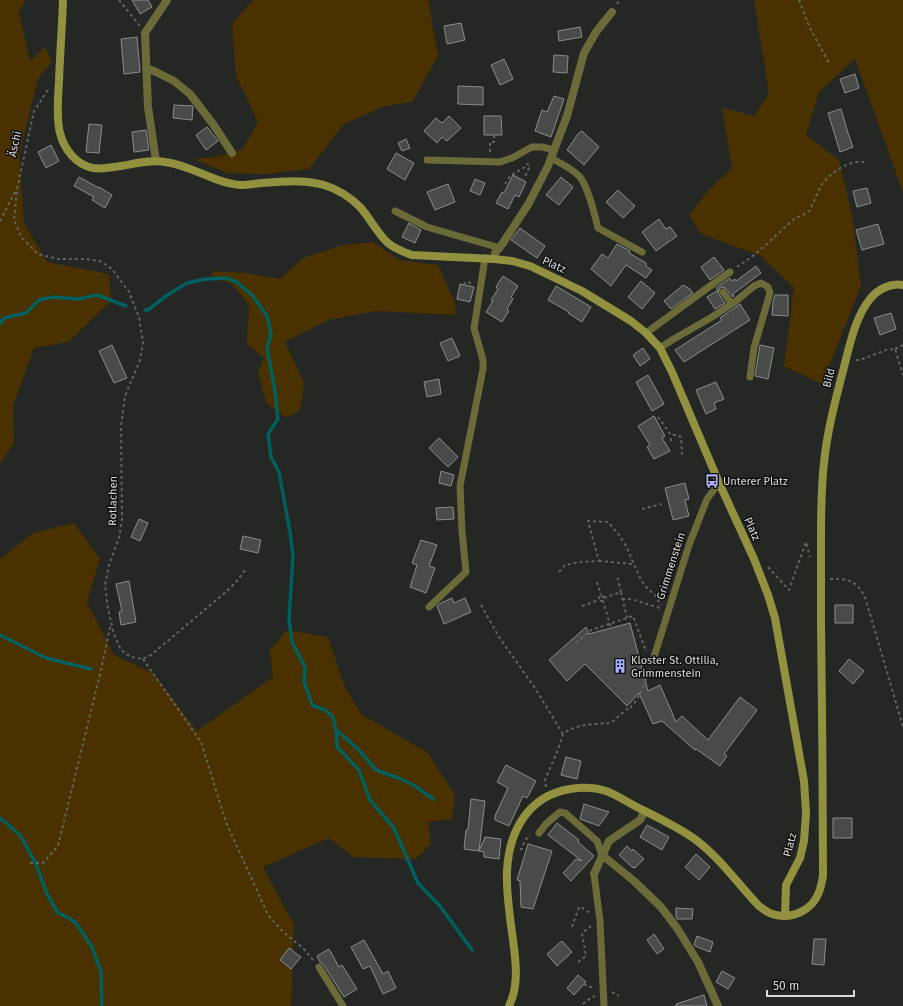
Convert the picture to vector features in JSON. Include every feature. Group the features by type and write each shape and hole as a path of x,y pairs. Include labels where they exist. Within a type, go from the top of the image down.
{"street":[{"path":"62,0 58,117 60,132 65,146 72,156 88,167 95,168 108,168 156,161 148,107 145,33 167,0"},
{"path":"489,258 500,248 529,203 548,166 567,114 584,53 596,32 612,12"},
{"path":"146,68 174,81 190,94 213,124 232,153"},
{"name":"Platz","path":"156,161 180,165 227,183 241,185 288,181 308,182 325,186 343,194 360,207 388,243 400,250 412,255 489,258 530,266 582,291 631,321 646,333 660,348 754,559 775,618 804,781 806,813 804,841 800,858 786,885 785,916"},
{"name":"Bild","path":"821,580 824,462 831,415 845,362 861,313 870,298 875,293 887,286 899,284 903,285"},
{"path":"509,1006 514,994 516,978 515,955 508,904 507,872 510,847 519,824 536,804 547,796 559,791 583,787 606,791 676,828 697,841 714,856 759,906 768,912 775,915 785,916 795,914 808,908 814,902 819,892 823,876 821,580"},
{"path":"594,874 609,841 640,820 645,811"},
{"path":"602,855 640,886 661,907 677,928 698,962 718,1006"}],"lane":[{"path":"427,160 500,162 512,158 532,147 542,147 553,154 580,177 587,190 598,228 642,252"},
{"path":"395,212 427,227 500,248"},
{"path":"429,607 466,572 460,486 483,369 483,360 474,328 489,258"},
{"path":"646,333 730,272"},
{"path":"660,348 712,317 732,304 754,286 761,283 768,287 770,293 754,348 750,377"},
{"path":"724,292 732,304"},
{"name":"Grimmenstein","path":"653,660 689,545 707,499 716,487 720,485"},
{"path":"538,833 560,812 565,813 597,841 602,855"},
{"path":"594,874 600,921 604,1006"},
{"path":"319,967 343,1006"}],"path":[{"path":"119,0 145,33"},
{"path":"799,0 809,26 830,65"},
{"name":"Äschi","path":"59,82 49,90 34,111 17,189 14,220 22,238 38,254 58,259 86,259 100,261 112,269"},
{"path":"490,151 490,142 494,142 494,135"},
{"path":"730,272 748,260 795,218 808,211 822,184 832,173 849,164 859,161 864,162"},
{"path":"505,184 510,176 525,167 527,164 530,166 524,179"},
{"path":"0,221 17,189"},
{"name":"Rotlachen","path":"112,269 129,292 139,317 143,342 140,360 125,396 121,426 122,519 119,538 109,565 105,585 111,622 114,634 121,650 131,657 143,659"},
{"path":"845,362 860,360 886,350 903,346"},
{"path":"895,349 903,375"},
{"path":"658,417 671,435 671,441"},
{"path":"671,435 681,436 682,455"},
{"path":"642,509 662,504"},
{"path":"599,561 588,521 608,522 626,546 641,580 654,595 662,608 631,599 622,598"},
{"path":"765,564 789,590 806,542 810,557"},
{"path":"559,572 566,564 580,562 599,561 634,564"},
{"path":"246,569 227,591 151,655 143,659 201,742 226,822 268,915 283,932 303,948 319,967"},
{"path":"617,575 627,618"},
{"path":"821,580 847,580 861,590 866,600 903,727"},
{"path":"597,582 601,595 604,596 604,598"},
{"path":"604,598 621,592"},
{"path":"599,600 601,595"},
{"path":"604,598 603,601 611,628"},
{"path":"582,606 599,600 603,601"},
{"path":"481,605 499,637 535,688 563,734"},
{"path":"576,643 591,630 633,616 646,651 648,644"},
{"path":"30,863 43,862 58,846 101,670 111,622"},
{"path":"546,788 544,780 557,752 563,734 570,729 612,722 627,709 628,710 633,705 645,685 653,660"},
{"path":"523,844 525,840"},
{"path":"572,927 578,907 581,907 592,914"},
{"path":"578,962 586,956 582,933 594,923 600,921"},
{"path":"583,1004 590,998 604,992"}],"shaded area":[{"path":"0,0 25,0 19,13 30,61 45,47 52,61 38,79 19,155 24,223 47,262 109,274 111,301 68,342 34,348 13,406 14,443 0,464"},
{"path":"253,0 428,0 438,56 412,102 385,106 344,124 309,169 265,174 227,173 194,159 215,157 242,150 258,122 236,76 232,24"},
{"path":"754,0 903,0 903,192 855,59 819,92 806,135 839,160 852,215 861,286 822,384 784,366 794,288 761,256 701,234 689,215 709,190 732,168 722,108 754,116 769,93"},
{"path":"373,242 399,260 438,265 455,303 456,315 376,311 328,320 285,342 304,383 300,410 287,418 267,404 258,373 264,358 247,344 249,305 231,283 210,278 213,271 247,273 280,279 303,258 343,245"},
{"path":"74,523 100,559 87,602 114,655 153,673 197,731 273,677 270,650 287,630 328,637 344,685 361,714 427,752 455,795 452,819 428,822 431,844 415,859 353,857 329,838 263,867 294,925 291,1006 0,1006 0,559 33,533"}],"building":[{"path":"132,0 148,0 152,7 140,14"},
{"path":"461,23 465,40 447,44 444,26"},
{"path":"580,27 582,37 559,41 558,31"},
{"path":"137,37 140,72 124,74 121,39"},
{"path":"554,55 568,56 567,73 553,72"},
{"path":"504,59 513,79 500,85 491,65"},
{"path":"855,74 859,88 845,93 840,79"},
{"path":"458,86 483,87 483,105 458,104"},
{"path":"554,96 564,99 551,137 535,131 542,110 547,112"},
{"path":"174,105 193,106 192,120 173,118"},
{"path":"841,109 853,147 840,152 828,113"},
{"path":"449,116 461,128 447,141 442,137 437,143 424,131 436,118 442,123"},
{"path":"484,116 501,116 502,135 484,135"},
{"path":"89,124 102,125 99,153 86,152"},
{"path":"207,127 218,141 206,150 196,135"},
{"path":"146,130 149,150 134,152 132,132"},
{"path":"582,131 599,147 584,165 567,150 578,134"},
{"path":"406,139 410,148 402,151 398,143"},
{"path":"51,145 59,161 46,168 38,152"},
{"path":"396,153 414,163 405,180 387,169"},
{"path":"513,175 526,182 519,197 515,195 508,209 496,203 502,192 504,193"},
{"path":"79,177 112,195 105,208 92,200 94,197 74,186"},
{"path":"561,177 573,187 559,205 546,195"},
{"path":"475,179 485,183 480,195 470,191"},
{"path":"448,184 455,202 435,210 427,192"},
{"path":"867,188 871,203 857,207 853,191"},
{"path":"618,190 635,206 623,218 606,202"},
{"path":"659,219 666,229 670,227 677,236 656,251 642,232"},
{"path":"409,223 421,230 415,243 402,237"},
{"path":"878,224 884,244 862,250 856,230"},
{"path":"520,228 545,246 537,258 511,240"},
{"path":"617,244 630,251 629,253 646,263 646,266 652,270 646,278 626,265 611,286 591,269 602,254 608,258"},
{"path":"714,257 724,270 710,280 701,267"},
{"path":"756,266 761,273 733,294 733,297 725,288 720,288 718,293 725,303 715,309 707,297 718,290 716,288 730,278 732,281 735,279 736,281"},
{"path":"503,276 518,286 511,297 513,299 507,309 509,311 502,322 486,312 498,289 496,287"},
{"path":"641,281 655,293 642,309 628,297"},
{"path":"460,284 474,287 470,302 457,299"},
{"path":"683,285 690,289 693,293 671,309 664,301"},
{"path":"556,286 591,307 582,322 568,313 569,312 548,300"},
{"path":"775,295 788,295 788,316 772,315"},
{"path":"740,304 750,320 684,362 675,350 722,320 720,318"},
{"path":"891,313 896,329 880,335 874,318"},
{"path":"452,338 460,356 448,361 440,343"},
{"path":"112,345 127,378 114,383 99,351"},
{"path":"760,345 774,348 768,379 755,376"},
{"path":"643,348 650,359 640,366 633,355"},
{"path":"648,375 664,404 652,411 636,382"},
{"path":"439,379 441,394 427,397 424,382"},
{"path":"716,382 724,399 714,403 716,409 706,414 696,390"},
{"path":"654,416 665,436 662,438 670,451 654,459 647,447 650,445 638,426"},
{"path":"439,438 458,457 448,467 429,448"},
{"path":"441,471 454,475 451,486 439,483"},
{"path":"685,483 689,499 685,500 689,516 673,520 665,488"},
{"path":"453,507 454,519 437,520 436,508"},
{"path":"139,519 148,523 140,541 131,537"},
{"path":"243,536 261,540 258,553 240,549"},
{"path":"421,540 437,545 429,566 435,568 426,593 410,587 417,565 412,563"},
{"path":"129,581 136,622 121,625 119,612 122,611 116,584"},
{"path":"452,598 454,603 465,598 471,612 444,624 437,606"},
{"path":"835,605 853,605 853,623 835,623"},
{"path":"630,623 648,691 660,685 676,722 682,716 708,740 740,697 757,710 724,754 727,756 720,766 696,749 695,750 662,721 653,724 639,693 627,706 585,664 567,681 549,660 586,627 589,634"},
{"path":"849,659 864,671 853,684 839,671"},
{"path":"566,757 581,761 577,779 561,775"},
{"path":"506,765 536,781 527,798 523,796 509,826 495,820 495,816 508,788 497,782"},
{"path":"471,799 485,801 479,851 464,849 466,830 468,830"},
{"path":"584,804 609,812 599,826 580,819"},
{"path":"833,818 852,818 852,838 833,838"},
{"path":"557,823 579,840 578,842 594,856 571,881 563,873 576,859 582,861 548,835"},
{"path":"647,825 669,837 662,850 640,837"},
{"path":"485,837 501,839 499,859 484,857 484,852 479,851"},
{"path":"528,844 552,851 533,909 521,907 520,881 517,880"},
{"path":"627,846 632,851 633,849 644,859 635,868 633,868 619,855"},
{"path":"696,854 710,867 699,880 685,867"},
{"path":"676,908 693,909 692,919 677,919"},
{"path":"654,934 664,949 657,954 647,940"},
{"path":"697,936 713,942 710,952 694,945"},
{"path":"814,939 826,939 824,965 812,964"},
{"path":"364,940 383,974 388,971 396,988 383,994 370,966 363,969 351,947"},
{"path":"562,941 572,952 557,966 547,954"},
{"path":"289,948 301,957 291,969 280,960"},
{"path":"329,949 339,967 342,965 357,989 344,997 317,956"},
{"path":"722,971 735,978 728,989 716,982"},
{"path":"578,975 586,982 574,995 567,988"},
{"path":"704,995 707,1006 676,1006 676,1004"}],"waterway":[{"path":"145,310 148,310 166,296 187,283 206,279 226,278 237,282 253,296 267,316 271,334 267,348 275,391 278,419 268,434 271,457 279,472 293,555 289,619 292,642 305,667 304,681 312,705 325,710 333,717 336,730 358,749 376,770 415,786 433,799"},
{"path":"0,324 4,318 26,313 39,300 53,297 78,299 97,295 126,306"},
{"path":"0,635 46,658 91,669"},
{"path":"336,730 337,747 359,770 370,800 394,828 418,883 440,906 472,950"},
{"path":"0,818 20,835 36,864 47,894 58,913 76,923 92,947 101,972 102,1006"}],"place":[{"name":"Unterer Platz","path":"712,481"},
{"name":"Kloster St. Ottilia, Grimmenstein","path":"620,666"}]}
